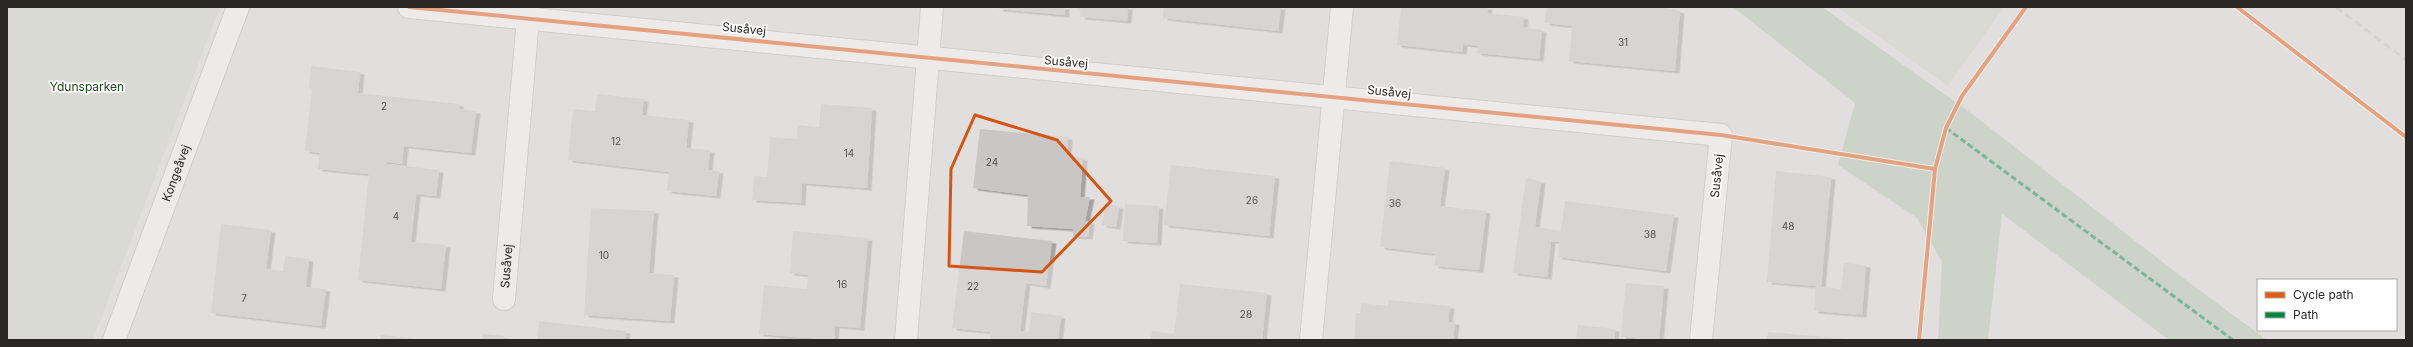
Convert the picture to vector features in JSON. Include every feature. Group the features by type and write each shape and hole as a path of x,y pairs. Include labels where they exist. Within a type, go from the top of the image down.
{"street":[{"name":"Kongeåvej","path":"114,340 238,7"},
{"name":"Susåvej","path":"409,7 528,12 927,59 1721,135 1701,340"},
{"path":"906,340 932,7"},
{"path":"1311,340 1335,97 1342,7"},
{"name":"Susåvej","path":"504,299 528,12"}],"highlighted area":[{"path":"975,115 1057,140 1111,201 1042,272 949,266 951,169"}],"green space":[{"name":"Ydunsparken","path":"7,7 220,7 93,340 7,340"},
{"path":"1733,7 1822,7 1971,113 2183,278 2267,340 2169,340 2002,214 1988,340 1938,340 1942,262 1917,218 1838,165 1855,103"},
{"path":"1837,7 2004,7 1948,86"}],"building":[{"path":"999,7 1065,7 1065,15 999,9"},
{"path":"1072,7 1128,7 1127,21 1080,17 1081,9"},
{"path":"1164,7 1281,7 1278,31 1163,18"},
{"path":"1401,7 1488,7 1487,13 1524,17 1523,27 1542,30 1539,59 1477,53 1478,46 1463,44 1462,52 1397,45"},
{"path":"1547,7 1659,7 1680,11 1675,71 1569,61 1572,26 1545,23"},
{"path":"311,66 360,72 358,93 459,104 459,109 476,111 471,153 404,146 402,164 387,162 387,164 439,170 436,196 416,194 411,242 446,245 441,289 358,280 369,174 318,169 320,153 305,151 312,89 309,88"},
{"path":"597,94 644,99 642,115 689,120 686,148 710,150 708,170 719,171 716,196 667,191 669,172 568,160 573,109 595,111"},
{"path":"821,104 872,108 867,188 802,183 801,203 752,200 754,176 767,177 770,137 797,139 798,125 819,127"},
{"path":"980,129 1068,137 1067,155 1083,158 1080,197 1090,197 1085,221 1090,222 1088,237 1073,236 1073,229 1027,226 1028,195 973,188"},
{"path":"1390,161 1445,168 1440,206 1486,211 1479,270 1434,266 1436,254 1380,247"},
{"path":"1171,165 1275,176 1269,236 1164,225"},
{"path":"1776,171 1831,177 1821,287 1841,289 1844,263 1866,265 1862,315 1814,311 1816,286 1767,282"},
{"path":"1526,178 1541,181 1535,227 1561,231 1565,201 1674,215 1666,271 1558,257 1560,242 1551,241 1547,277 1513,273"},
{"path":"1105,204 1119,206 1116,227 1102,225"},
{"path":"1125,204 1159,206 1157,243 1123,241"},
{"path":"591,208 654,211 649,273 674,275 670,321 584,315"},
{"path":"221,224 271,230 266,269 283,271 285,256 309,259 306,287 326,289 321,326 211,313"},
{"path":"793,231 868,238 860,328 835,326 834,340 759,334 764,285 807,289 808,275 790,273"},
{"path":"964,231 1052,241 1046,286 1026,283 1020,331 1029,332 1031,312 1061,316 1058,340 990,340 991,332 952,328"},
{"path":"1626,283 1664,286 1659,340 1621,337"},
{"path":"1180,284 1267,293 1262,340 1151,340 1152,331 1174,334"},
{"path":"1389,300 1450,306 1448,322 1455,322 1453,340 1354,340 1356,313 1360,313 1361,303 1388,306"},
{"path":"539,321 626,331 625,340 537,340"},
{"path":"1578,325 1615,329 1614,340 1576,340"},
{"path":"1768,332 1848,339 1848,340 1767,340"},
{"path":"483,334 504,336 504,340 483,340"},
{"path":"381,335 417,339 380,340"}],"railway":[{"path":"2336,7 2406,60"}],"marked path":[{"path":"1946,128 2233,340"}],"cycle path":[{"path":"409,7 1721,135 1935,169 1919,340"},
{"path":"1935,169 1946,128 1962,96 2026,7"},
{"path":"2237,7 2406,137"}]}
